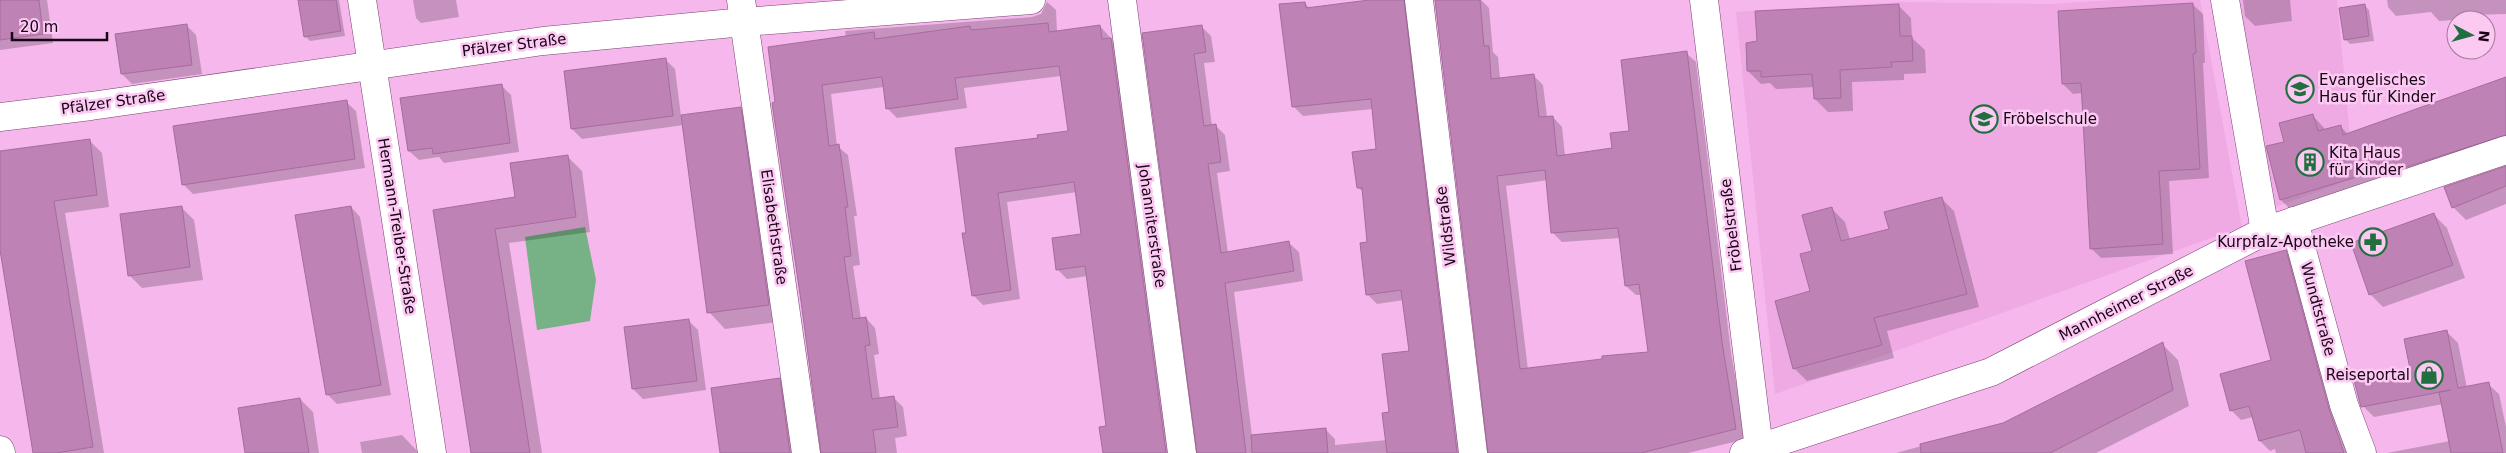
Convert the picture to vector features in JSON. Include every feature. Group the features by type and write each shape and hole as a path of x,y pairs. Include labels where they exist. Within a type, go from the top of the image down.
{"street":[{"name":"Hermann-Treiber-Straße","path":"362,0 432,453"},
{"name":"Pfälzer Straße","path":"0,117 373,66 743,11 1031,0"},
{"name":"Johanniterstraße","path":"1122,0 1182,453"},
{"name":"Wildstraße","path":"1419,0 1473,453"},
{"name":"Fröbelstraße","path":"1704,0 1751,451"},
{"path":"2225,0 2266,231"},
{"name":"Elisabethstraße","path":"743,11 806,453"},
{"name":"Mannheimer Straße","path":"1751,451 1991,372 2266,231 2506,150"},
{"name":"Wundtstraße","path":"2294,221 2344,405 2362,453"}],"shaded area":[{"name":"Fröbelschule","path":"2115,0 2200,0 2242,227 1775,394 1736,12 1900,2 2049,4"},
{"name":"Evangelisches Haus für Kinder","path":"2240,0 2337,0 2354,178 2272,208"}],"green space":[{"path":"585,227 596,280 590,321 537,330 525,237"}],"building":[{"path":"0,0 39,0 43,34 0,40"},
{"path":"298,0 336,0 341,31 304,37"},
{"path":"1369,0 1404,0 1457,453 1387,453 1382,413 1389,412 1382,354 1409,351 1401,290 1366,295 1360,243 1367,242 1362,188 1357,188 1352,152 1376,149 1371,99 1292,107 1279,4 1305,2 1306,8"},
{"path":"1435,0 1480,0 1484,46 1489,46 1491,79 1534,74 1539,117 1553,116 1557,156 1612,148 1610,133 1629,131 1621,60 1687,51 1722,342 1736,429 1641,453 1488,453","holes":["1545,170 1551,233 1618,228 1625,286 1639,284 1648,352 1602,356 1602,359 1520,369 1497,176"]},
{"path":"2193,3 2196,53 2193,54 2200,169 2159,171 2163,244 2090,249 2081,83 2062,84 2058,11"},
{"path":"1899,4 1900,36 1912,36 1913,61 1891,62 1892,67 1840,70 1841,98 1814,99 1812,74 1761,77 1761,71 1747,71 1746,43 1757,41 1755,11"},
{"path":"2365,4 2369,36 2344,40 2339,8"},
{"path":"1048,23 1049,32 1100,25 1102,39 1111,38 1166,453 1103,453 1099,427 1106,426 1085,266 1056,270 1052,238 1081,234 1074,182 998,193 1011,290 972,296 962,233 966,233 955,148 1038,138 1037,135 1068,131 1059,66 955,78 958,99 886,109 882,77 822,85 829,146 839,144 848,207 845,207 851,256 844,257 853,319 866,317 870,345 865,346 872,399 894,396 898,427 873,430 876,453 821,453 772,103 775,102 768,47 874,32 875,39 970,26 971,30"},
{"path":"187,24 192,65 121,74 115,34"},
{"path":"1202,25 1206,52 1194,54 1204,126 1216,124 1221,162 1208,164 1221,253 1289,241 1294,271 1225,283 1246,453 1197,453 1142,33"},
{"path":"666,58 673,116 571,129 564,71"},
{"path":"2506,77 2506,135 2375,177 2373,172 2280,200 2266,146 2284,142 2279,123 2313,114 2318,131 2341,125 2343,135"},
{"path":"502,84 510,143 433,154 432,148 408,151 400,98"},
{"path":"347,100 355,159 182,185 173,126"},
{"path":"741,107 769,305 707,313 681,115"},
{"path":"90,139 97,195 54,201 93,447 56,453 33,453 0,250 0,151"},
{"path":"568,155 576,217 495,229 530,453 471,453 433,210 515,197 510,163"},
{"path":"2506,166 2506,186 2452,208 2444,187"},
{"path":"1942,197 1967,294 1874,318 1882,345 1793,369 1775,301 1810,291 1800,254 1812,251 1802,215 1832,207 1841,241 1889,229 1884,212"},
{"path":"182,206 190,267 128,276 120,214"},
{"path":"351,206 381,385 326,395 295,215"},
{"path":"2434,213 2453,265 2369,295 2351,243"},
{"path":"2286,250 2329,409 2344,453 2306,453 2300,430 2259,441 2249,406 2230,411 2220,374 2271,360 2245,261"},
{"path":"689,319 697,381 632,389 624,327"},
{"path":"2447,330 2458,388 2489,382 2503,453 2451,453 2439,392 2361,407 2354,380 2410,369 2404,339"},
{"path":"2163,342 2173,390 2050,453 1921,453 1920,444 2003,423"},
{"path":"780,378 790,453 720,453 711,388"},
{"path":"300,398 309,453 245,453 238,408"},
{"path":"1326,428 1328,453 1252,453 1251,435"}],"place":[{"name":"Evangelisches Haus für Kinder","path":"2300,89"},
{"name":"Fröbelschule","path":"1984,119"},
{"name":"Kita Haus für Kinder","path":"2310,162"},
{"name":"Kurpfalz-Apotheke","path":"2373,242"},
{"name":"Reiseportal","path":"2429,375"}]}
